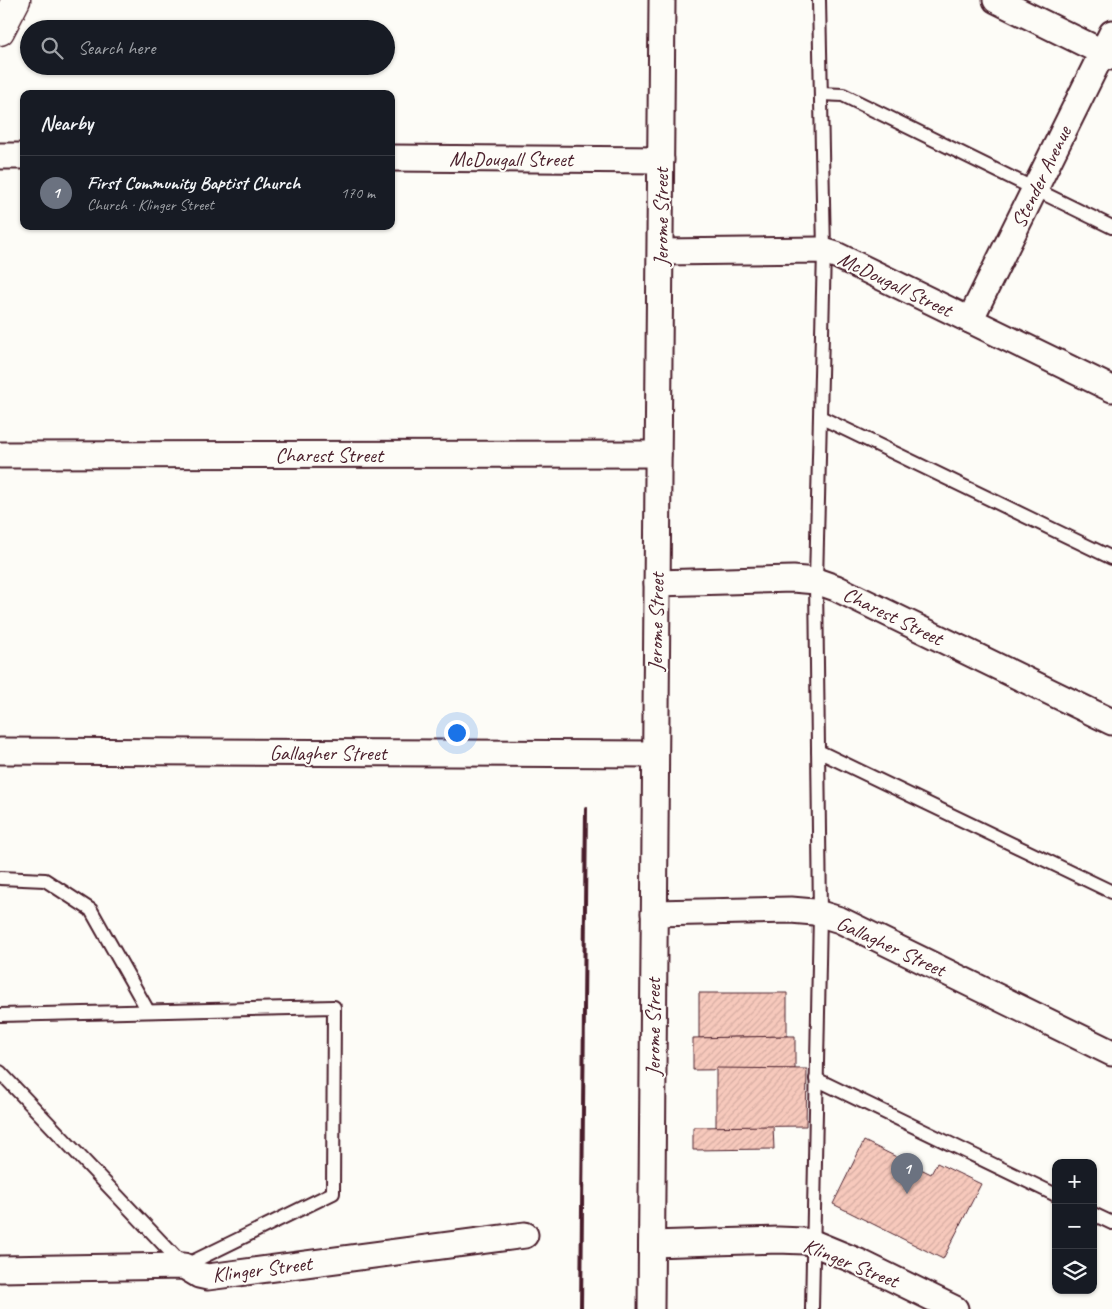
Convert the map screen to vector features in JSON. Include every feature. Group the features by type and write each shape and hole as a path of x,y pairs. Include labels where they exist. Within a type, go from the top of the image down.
{"street":[{"name":"Jerome Street","path":"651,1309 662,0"},
{"path":"996,0 1109,47"},
{"name":"Stender Avenue","path":"970,320 1035,189 1109,47"},
{"path":"0,156 20,156"},
{"name":"McDougall Street","path":"395,158 661,160"},
{"name":"McDougall Street","path":"661,252 824,251 836,255 1112,389"},
{"name":"Charest Street","path":"0,455 658,454"},
{"name":"Charest Street","path":"657,583 793,579 816,582 836,588 1112,722"},
{"name":"Gallagher Street","path":"0,751 655,754"},
{"name":"Gallagher Street","path":"654,913 791,910 820,914 840,920 1112,1053"},
{"name":"Klinger Street","path":"0,1269 184,1266 199,1275 208,1277 525,1235"},
{"name":"Klinger Street","path":"652,1244 778,1240 804,1241 859,1262 955,1309"}],"lane":[{"path":"812,1309 820,914 816,582 824,251 819,0"},
{"path":"821,94 843,94 1112,227"},
{"path":"820,417 1112,558"},
{"path":"818,751 1112,892"},
{"path":"0,878 45,880 91,910 148,1011"},
{"path":"0,1015 334,1007 333,1193 184,1266 0,1072"},
{"path":"816,1079 1052,1193"},
{"path":"1097,1216 1112,1223"}],"building":[{"path":"699,993 787,993 787,1036 699,1038"},
{"path":"795,1036 795,1069 693,1070 693,1038"},
{"path":"716,1068 807,1069 806,1126 716,1127"},
{"path":"773,1126 774,1149 693,1150 693,1127"},
{"path":"864,1141 931,1174 937,1163 981,1184 943,1259 833,1204"}],"railway":[{"path":"581,1309 586,808"}],"place":[{"name":"First Community Baptist Church","path":"907,1194"}]}
